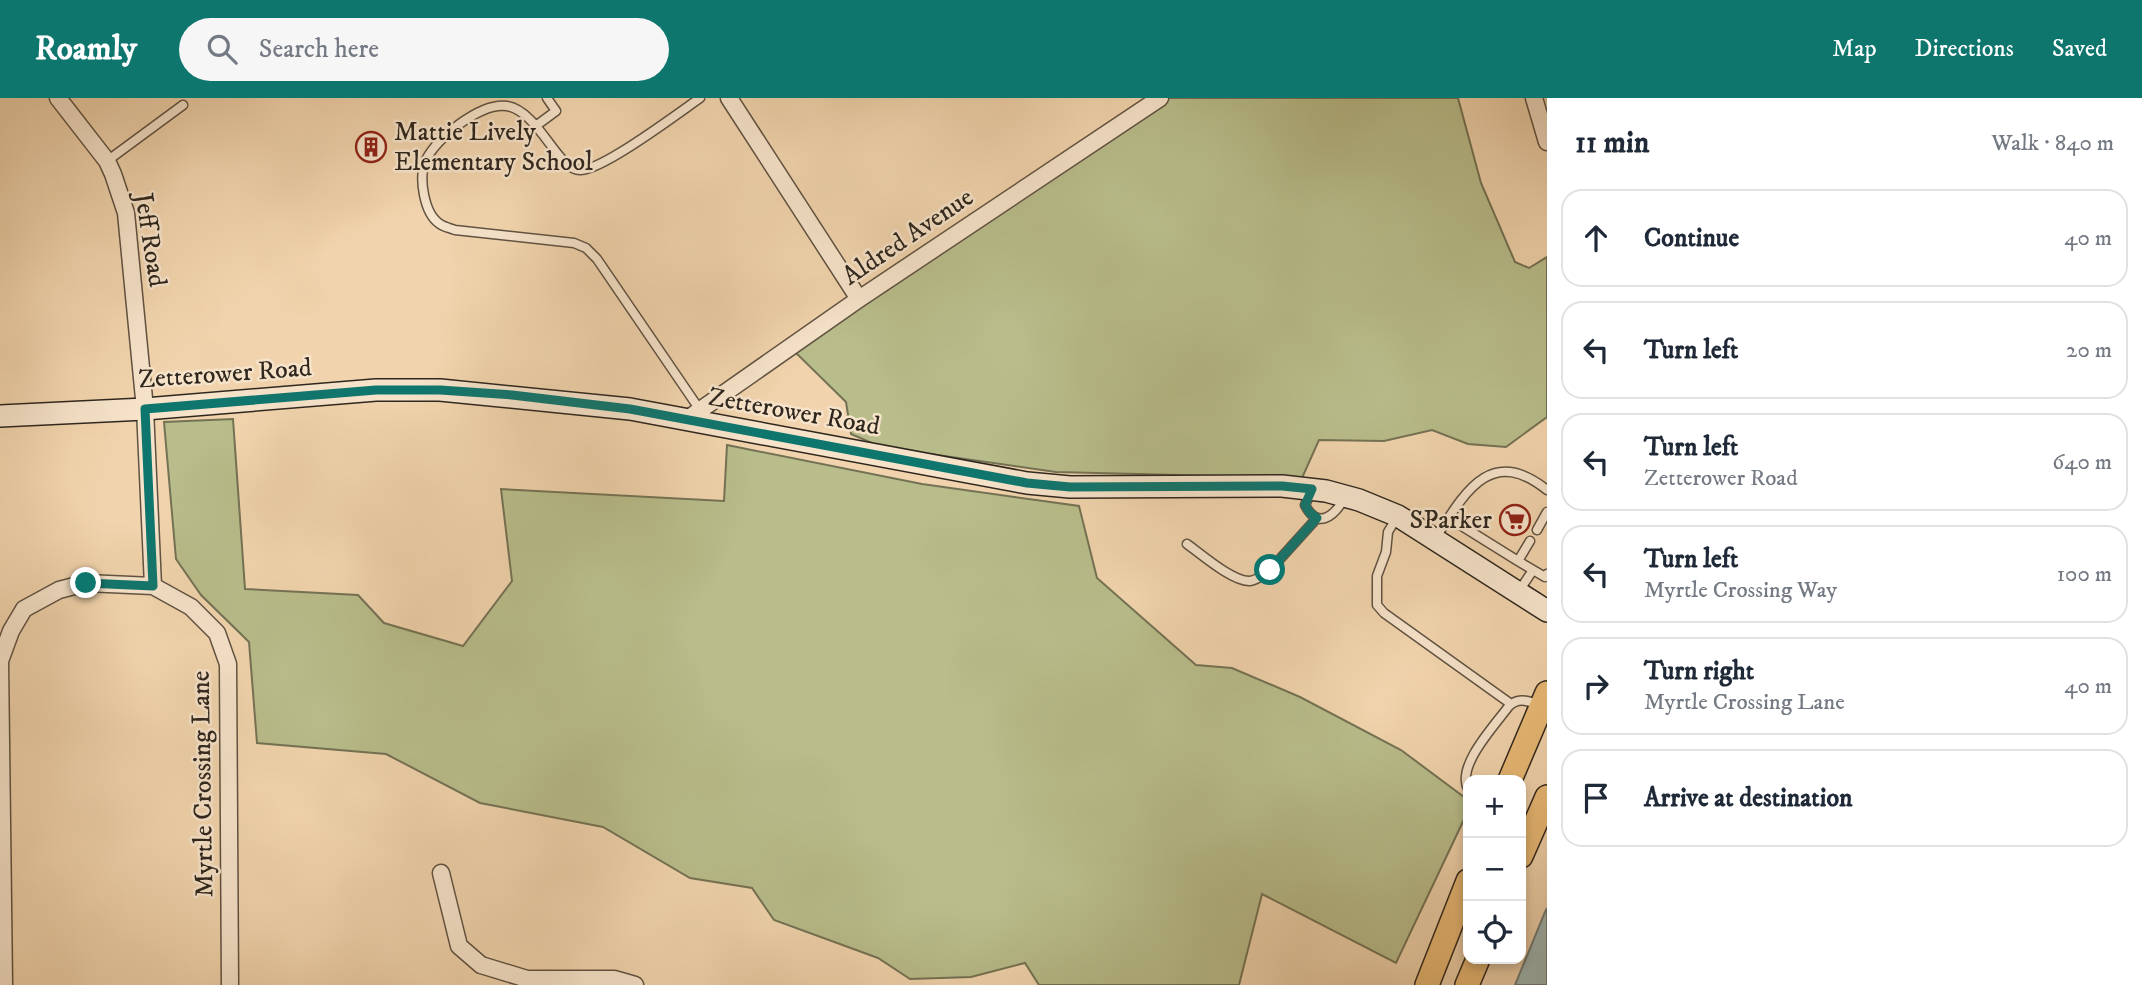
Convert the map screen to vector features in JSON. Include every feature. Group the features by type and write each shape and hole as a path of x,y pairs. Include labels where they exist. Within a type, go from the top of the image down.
{"main road":[{"path":"1512,775 1544,699"},
{"path":"1526,845 1547,797"},
{"path":"1427,985 1463,894"},
{"path":"1467,985 1476,964"}],"street":[{"name":"Jeff Road","path":"58,98 107,161 126,213 145,409 153,586"},
{"path":"729,98 859,299"},
{"name":"Aldred Avenue","path":"693,415 859,299 1160,98"},
{"path":"1534,98 1543,112 1547,142"},
{"name":"Zetterower Road","path":"0,416 145,409 376,390 440,390 693,415 1027,483 1070,487 1282,486 1312,489 1346,496 1398,516 1547,611"},
{"name":"Myrtle Crossing Lane","path":"4,985 0,661 11,631 24,608 58,590 86,583 153,586 191,607 217,633 228,664 230,985"},
{"path":"441,873 459,946 481,965 527,979 614,979 635,985"}],"lane":[{"path":"537,125 556,111 547,98"},
{"path":"693,415 597,259 586,248 574,243 455,230 438,223 424,202 424,162 437,142 478,111 506,106 522,113 537,125 567,166 579,171 600,165 700,98"},
{"path":"107,161 183,105"},
{"path":"1435,539 1467,491 1485,475 1502,470 1524,474 1547,490"},
{"path":"1312,489 1305,505 1317,518 1325,519 1331,516 1346,496"},
{"path":"1537,530 1544,523 1547,512"},
{"path":"1398,516 1388,531 1386,552 1377,576 1377,605 1384,613 1511,704"},
{"path":"1449,517 1545,577 1547,574"},
{"path":"1187,544 1232,575 1250,581 1270,570 1317,518"},
{"path":"1518,561 1530,541"},
{"path":"1519,592 1533,570"},
{"path":"1465,775 1483,741 1511,704 1522,700 1544,699"}],"green space":[{"path":"1168,98 1458,98 1481,183 1515,262 1529,268 1547,257 1547,417 1506,447 1468,444 1432,430 1384,441 1319,440 1302,478 1056,472 881,447 851,434 846,402 794,351"},
{"path":"233,419 245,589 358,595 384,623 463,646 512,581 501,489 724,501 727,445 922,484 1079,506 1097,578 1196,665 1232,668 1300,697 1401,750 1463,796 1463,822 1396,963 1262,894 1239,985 1039,985 1025,963 971,977 910,979 878,958 774,920 752,888 690,878 603,827 480,803 386,754 257,743 249,642 201,595 176,559 164,422"}],"water":[{"path":"1547,908 1547,985 1515,985 1526,964"}],"place":[{"name":"Mattie Lively Elementary School","path":"371,147"},
{"name":"SParker","path":"1515,520"}],"route":[{"path":"86,583 153,586 145,409 376,390 472,392 630,409 1027,483 1070,487 1282,486 1312,489 1305,505 1317,518 1270,570"}]}
